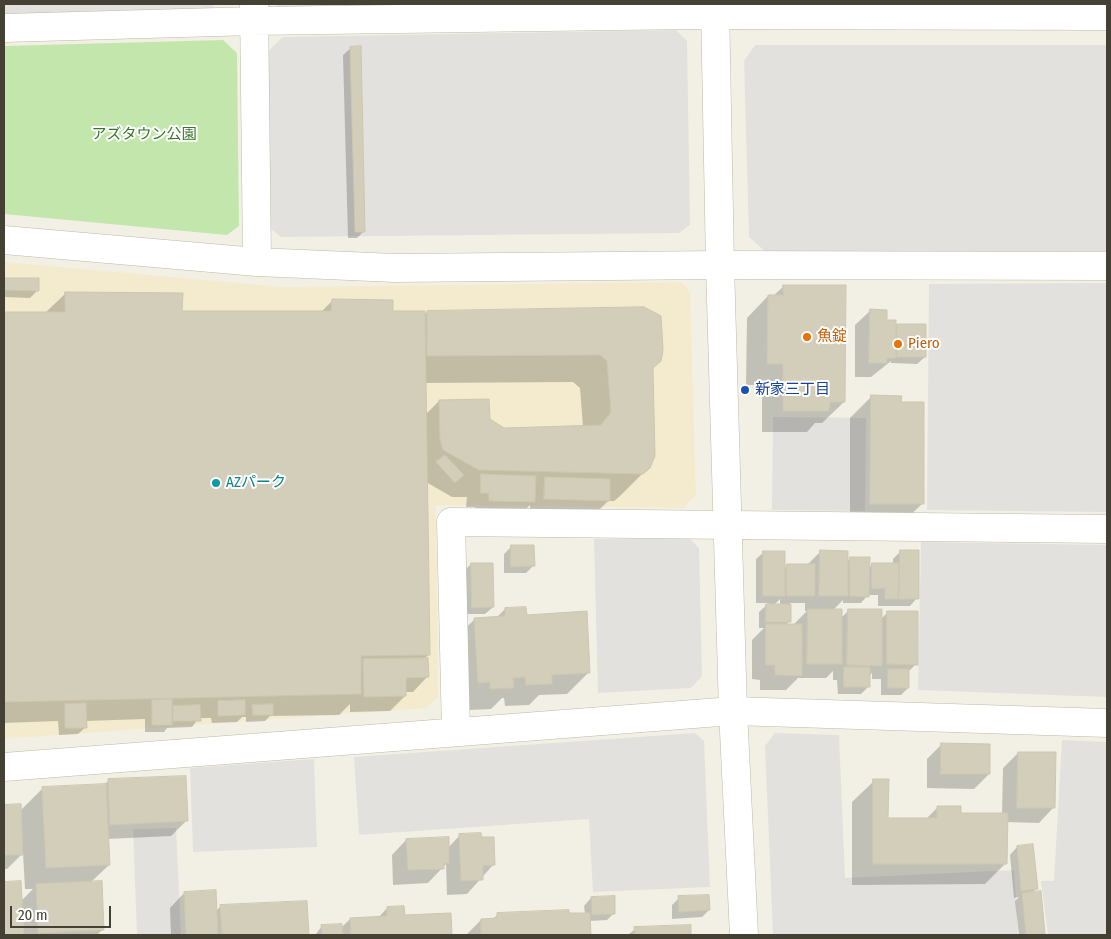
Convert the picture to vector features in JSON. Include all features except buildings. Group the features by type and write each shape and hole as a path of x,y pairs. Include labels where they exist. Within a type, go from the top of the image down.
{"street":[{"path":"715,10 720,265 733,711 744,935"},
{"path":"4,28 254,12 715,10 1107,16"},
{"path":"254,12 257,262"},
{"path":"4,240 257,262 395,268 720,265 1107,266"},
{"path":"456,732 451,522 1107,529"},
{"path":"4,767 733,711 1107,723"}],"shaded area":[{"path":"4,4 213,4 213,10 4,15"},
{"path":"276,4 483,4 280,9"},
{"path":"676,30 687,41 690,225 679,233 281,237 269,227 268,51 283,37"},
{"path":"755,45 1107,45 1107,251 766,252 749,237 744,61"},
{"name":"AZパーク","path":"4,262 284,287 681,282 690,292 696,494 684,508 436,505 438,697 427,708 4,739"},
{"path":"1107,283 1107,512 927,510 929,284"},
{"path":"773,417 866,418 865,511 772,510"},
{"path":"689,538 699,548 702,676 691,688 598,693 594,539"},
{"path":"921,542 1107,545 1107,697 918,690"},
{"path":"695,733 704,741 710,887 593,892 589,819 359,835 354,757"},
{"path":"775,733 839,735 845,878 1014,870 1018,935 773,935 765,746"},
{"path":"1062,740 1107,742 1107,935 1048,935 1041,881 1054,881"},
{"path":"314,759 317,847 193,852 190,768"},
{"path":"176,828 181,935 137,935 133,829"}],"green space":[{"name":"アズタウン公園","path":"223,40 237,53 239,226 227,235 4,214 4,46"}],"place":[{"name":"魚錠","path":"807,337"},
{"name":"Piero","path":"898,344"},
{"name":"新家三丁目","path":"745,390"},
{"name":"AZパーク","path":"216,483"}]}
